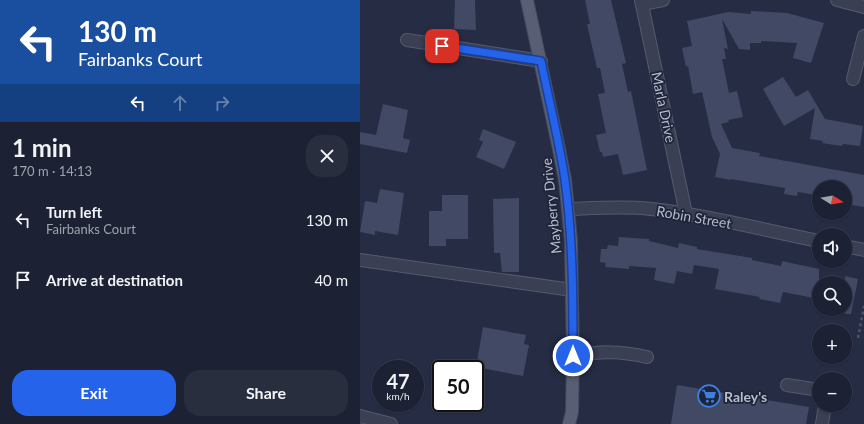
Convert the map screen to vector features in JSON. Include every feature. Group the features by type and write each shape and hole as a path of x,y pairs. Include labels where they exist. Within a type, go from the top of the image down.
{"main road":[{"name":"Mayberry Drive","path":"527,0 564,172 568,209 571,241 573,356 572,412 568,424"},
{"name":"Mayberry Drive","path":"572,412 576,424"}],"street":[{"path":"642,2 663,0"},
{"path":"836,0 864,7"},
{"name":"Marla Drive","path":"642,2 686,214"},
{"path":"853,79 864,36"},
{"path":"407,40 541,61"},
{"name":"Robin Street","path":"568,209 650,209 686,214 812,240"},
{"path":"852,247 864,250"},
{"path":"360,260 572,290"},
{"path":"573,356 595,352 630,353 647,357"},
{"path":"787,385 812,389"},
{"path":"822,424 823,412"},
{"path":"360,416 391,424"}],"path":[{"path":"858,338 864,306"}],"building":[{"path":"455,0 475,0 476,30 454,29"},
{"path":"585,0 611,0 626,63 622,64 628,92 631,91 647,170 623,175 618,154 603,157 602,152 600,152 596,135 606,133 598,94 605,93 600,68 597,68 587,24 590,24"},
{"path":"751,11 787,13 824,23 811,63 793,58 797,43 761,41 761,43 750,43 750,50 739,49 722,19 728,49 724,48 726,59 722,59 729,93 737,91 743,117 728,120 729,122 721,124 732,148 760,153 759,156 864,175 864,207 852,205 852,180 812,180 812,194 798,192 797,196 784,194 785,188 715,177 720,154 712,137 702,92 693,94 688,66 686,67 682,48 692,46 687,21 728,12 751,14"},
{"path":"783,77 796,97 808,90 825,119 863,126 860,146 843,144 842,146 822,143 823,141 810,139 815,108 784,126 763,89"},
{"path":"383,104 408,110 403,138 410,140 407,153 360,144 360,132 376,135"},
{"path":"483,129 516,142 504,169 476,157 483,142 479,140"},
{"path":"380,189 404,193 398,235 375,231 375,235 360,232 365,201 377,203"},
{"path":"442,195 468,195 468,239 446,239 446,246 429,246 429,211 442,211"},
{"path":"519,198 519,272 502,272 500,253 494,253 493,199"},
{"path":"619,237 649,239 649,241 678,248 679,243 697,247 697,249 752,258 752,260 781,266 782,261 819,269 819,276 812,276 812,298 783,292 780,303 759,299 760,297 715,289 719,269 694,265 692,274 677,271 674,284 654,280 656,268 629,266 629,269 605,267 606,263 600,262 601,249 607,249 608,245 618,246"},
{"path":"852,278 858,279 852,309"},
{"path":"483,327 526,335 524,344 529,345 523,376 484,369 484,360 477,360"},
{"name":"Raley's","path":"677,385 809,407 806,424 671,424"}],"place":[{"name":"Raley's","path":"709,396"}],"route":[{"path":"442,46 541,61 565,180 571,241 573,356"}]}
